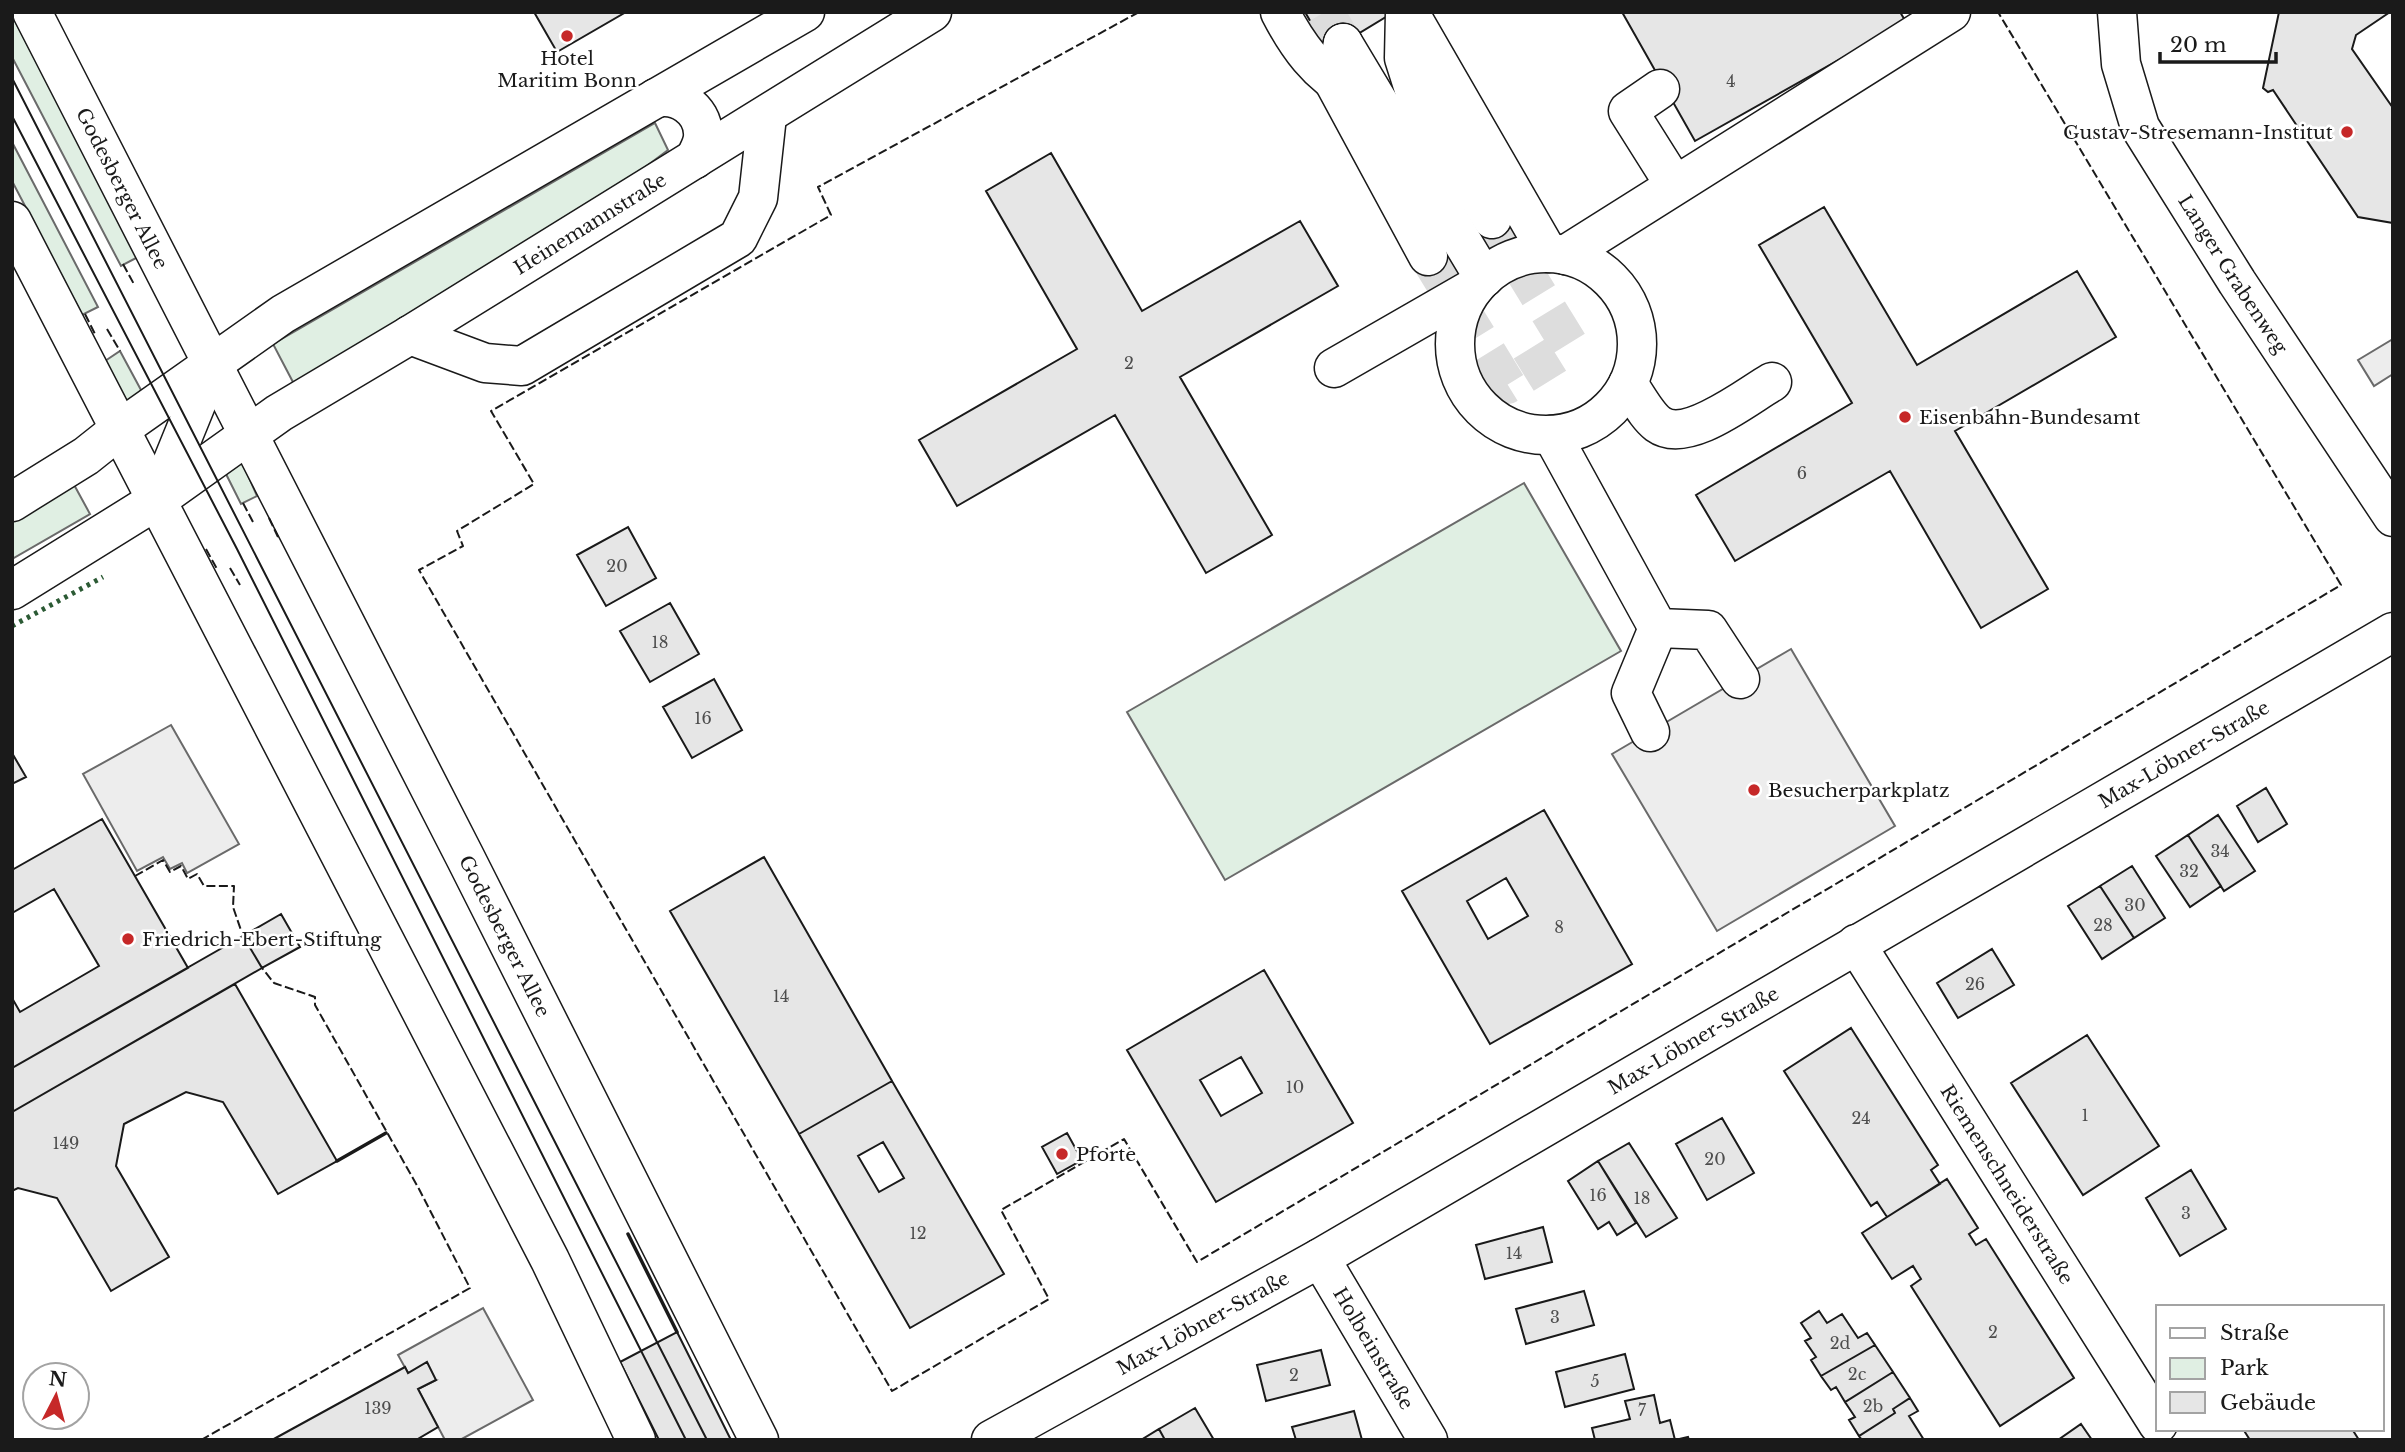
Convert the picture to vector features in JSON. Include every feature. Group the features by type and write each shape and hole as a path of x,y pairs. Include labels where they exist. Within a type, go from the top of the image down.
{"main road":[{"name":"Godesberger Allee","path":"32,12 759,1440"},
{"path":"12,502 86,456 283,314 805,12"},
{"name":"Heinemannstraße","path":"247,433 767,116 932,12"},
{"path":"1280,12 1298,47 1335,84 1384,108"},
{"path":"1297,12 1427,256"},
{"path":"1407,12 1404,58 1416,96 1492,219"},
{"path":"1407,12 1556,254"},
{"path":"1556,254 1951,12"},
{"name":"Langer Grabenweg","path":"2117,12 2121,64 2140,127 2237,282 2393,517"},
{"path":"1335,84 1343,43 1384,108 1480,283"},
{"path":"1660,89 1628,111 1674,184"},
{"path":"656,98 666,96 684,102 700,120 702,143 695,159"},
{"path":"410,335 485,363 522,366 738,237 758,198 767,116"},
{"path":"12,221 550,1260 636,1440"},
{"path":"1334,368 1480,283 1517,258 1556,254 1593,266 1624,298 1637,332 1637,349 1628,384 1603,415 1569,432 1552,435 1518,431 1494,419 1478,404 1463,382 1457,364 1457,328 1462,308 1480,283"},
{"path":"157,500 212,365"},
{"path":"1628,384 1657,424 1672,430 1691,429 1772,382"},
{"path":"12,590 157,500 247,433"},
{"path":"1552,435 1658,628"},
{"path":"1658,628 1708,630 1740,679"},
{"path":"1650,732 1631,692 1658,628"},
{"name":"Max-Löbner-Straße","path":"991,1440 1320,1258 2393,632"},
{"name":"Riemenschneiderstraße","path":"1856,944 2156,1421"},
{"name":"Holbeinstraße","path":"1320,1258 1428,1440"}],"green space":[{"path":"12,15 138,257 121,266 12,57"},
{"path":"655,123 668,150 568,225 294,384 273,344"},
{"path":"12,142 98,307 82,315 12,181"},
{"path":"120,351 141,390 128,409 105,361"},
{"path":"241,459 257,496 241,504 224,470"},
{"path":"72,481 90,514 12,559 12,515"},
{"path":"1524,483 1621,651 1225,880 1127,712"}],"shaded area":[{"path":"2393,339 2393,374 2374,386 2358,360"},
{"name":"Besucherparkplatz","path":"1791,649 1895,826 1717,931 1612,754"},
{"path":"171,725 239,844 187,873 182,863 170,869 163,857 137,871 83,774"},
{"path":"483,1308 533,1400 460,1440 445,1440 418,1389 436,1380 408,1373 398,1355"}],"building":[{"name":"Hotel Maritim Bonn","path":"534,12 626,12 557,52"},
{"path":"1305,12 1394,12 1328,52"},
{"path":"1622,12 1900,12 1906,22 1695,141"},
{"name":"Gustav-Stresemann-Institut","path":"2279,12 2390,12 2356,35 2352,49 2393,108 2393,223 2358,217 2273,90 2268,92 2263,88"},
{"path":"1051,153 1142,311 1300,221 1338,286 1180,377 1272,535 1206,573 1115,415 957,506 919,440 1077,349 986,191"},
{"path":"1824,207 1917,365 2077,271 2116,337 1955,431 2048,589 1981,628 1890,471 1735,561 1696,495 1852,403 1759,245"},
{"path":"628,527 656,578 606,606 577,555"},
{"path":"670,603 699,654 650,682 620,631"},
{"path":"714,679 742,730 692,758 663,707"},
{"path":"12,753 26,777 12,784"},
{"path":"2266,788 2287,824 2258,842 2237,806"},
{"path":"1544,810 1632,964 1490,1044 1402,891","holes":["1506,878 1528,916 1488,939 1467,901"]},
{"path":"2218,815 2255,871 2224,891 2188,835"},
{"name":"Friedrich-Ebert-Stiftung","path":"102,819 188,968 12,1068 12,998 20,1012 99,966 54,889 12,913 12,870"},
{"path":"2188,835 2221,886 2190,907 2156,856"},
{"path":"764,857 892,1081 799,1134 670,911"},
{"path":"2132,866 2165,918 2134,938 2100,886"},
{"path":"2100,886 2134,938 2102,959 2068,906"},
{"path":"281,914 300,947 262,968 243,936"},
{"path":"243,936 262,968 12,1112 12,1068"},
{"path":"1992,949 2014,985 1958,1018 1937,983"},
{"path":"1264,970 1353,1123 1216,1202 1127,1050","holes":["1241,1057 1262,1093 1221,1116 1200,1080"]},
{"name":"Friedrich-Ebert-Stiftung","path":"235,984 337,1161 278,1194 223,1102 186,1092 124,1124 116,1166 169,1257 111,1291 57,1198 18,1188 12,1191 12,1112"},
{"path":"1851,1028 1938,1165 1931,1170 1940,1184 1887,1217 1877,1202 1871,1206 1784,1071"},
{"path":"2087,1035 2159,1146 2083,1195 2011,1083"},
{"path":"892,1081 1004,1274 910,1328 799,1134","holes":["883,1142 904,1178 879,1192 858,1156"]},
{"path":"1722,1118 1754,1173 1707,1200 1676,1144"},
{"name":"Pforte","path":"1067,1133 1082,1160 1057,1174 1042,1147"},
{"path":"1629,1143 1677,1218 1646,1237 1598,1161"},
{"path":"1598,1161 1636,1223 1617,1235 1609,1222 1598,1229 1568,1181"},
{"path":"2191,1170 2226,1229 2180,1256 2146,1198"},
{"path":"1947,1179 1978,1228 1969,1234 1976,1245 1986,1239 2074,1378 2000,1426 1911,1286 1921,1279 1913,1266 1892,1279 1862,1233"},
{"path":"1543,1227 1552,1262 1485,1279 1476,1245"},
{"path":"1584,1291 1594,1325 1526,1344 1516,1309"},
{"path":"1819,1311 1827,1323 1842,1314 1858,1338 1867,1333 1875,1345 1821,1376 1811,1360 1816,1357 1805,1341 1811,1338 1801,1323"},
{"path":"677,1332 731,1440 659,1440 620,1362"},
{"path":"1875,1345 1893,1372 1845,1402 1836,1387 1831,1390 1821,1376"},
{"path":"1321,1350 1330,1385 1266,1401 1257,1365"},
{"path":"1625,1354 1634,1389 1565,1407 1556,1372"},
{"path":"427,1362 436,1380 418,1389 438,1427 416,1440 272,1440 405,1367 408,1373"},
{"path":"1893,1372 1910,1398 1893,1409 1895,1413 1859,1436 1849,1420 1855,1417 1845,1402"},
{"path":"1654,1395 1660,1423 1670,1420 1675,1440 1595,1440 1592,1428 1630,1419 1625,1401"},
{"path":"1910,1398 1918,1411 1909,1416 1924,1440 1862,1440 1859,1436 1895,1413 1893,1409"},
{"path":"1195,1408 1214,1440 1165,1440 1159,1429"},
{"path":"1354,1411 1362,1440 1296,1440 1292,1427"},
{"path":"2081,1424 2092,1440 2058,1440"},
{"path":"1159,1429 1165,1440 1141,1440"},
{"path":"2244,1431 2353,1431 2359,1440 2250,1440"}],"tunnel":[{"path":"1325,12 1343,43"},
{"path":"1428,256 1507,385 1570,346 1492,219"}],"tram line":[{"path":"12,78 707,1440"},
{"path":"12,116 237,549 686,1440"}],"hedge":[{"path":"12,626 103,577"}],"fence":[{"path":"1139,12 818,187 831,215 491,411 534,484 457,531 463,546 419,570 892,1391 1049,1299 1001,1210 1124,1139 1197,1262 2341,585 1998,12"},
{"path":"123,264 135,286"},
{"path":"85,314 95,334"},
{"path":"107,329 120,351"},
{"path":"243,503 254,524"},
{"path":"269,518 278,537"},
{"path":"206,549 217,569"},
{"path":"230,568 240,585"},
{"path":"135,876 163,860 170,872 181,866 188,879 197,874 204,886 234,886 233,907 243,936"},
{"path":"201,1440 470,1288 419,1189 315,1005 315,997 274,983 262,968"}],"wall":[{"path":"337,1161 386,1133"},
{"path":"628,1234 677,1332"}],"place":[{"name":"Hotel Maritim Bonn","path":"567,36"},
{"name":"Gustav-Stresemann-Institut","path":"2347,132"},
{"name":"Eisenbahn-Bundesamt","path":"1905,417"},
{"name":"Besucherparkplatz","path":"1754,790"},
{"name":"Friedrich-Ebert-Stiftung","path":"128,939"},
{"name":"Pforte","path":"1062,1154"}]}
